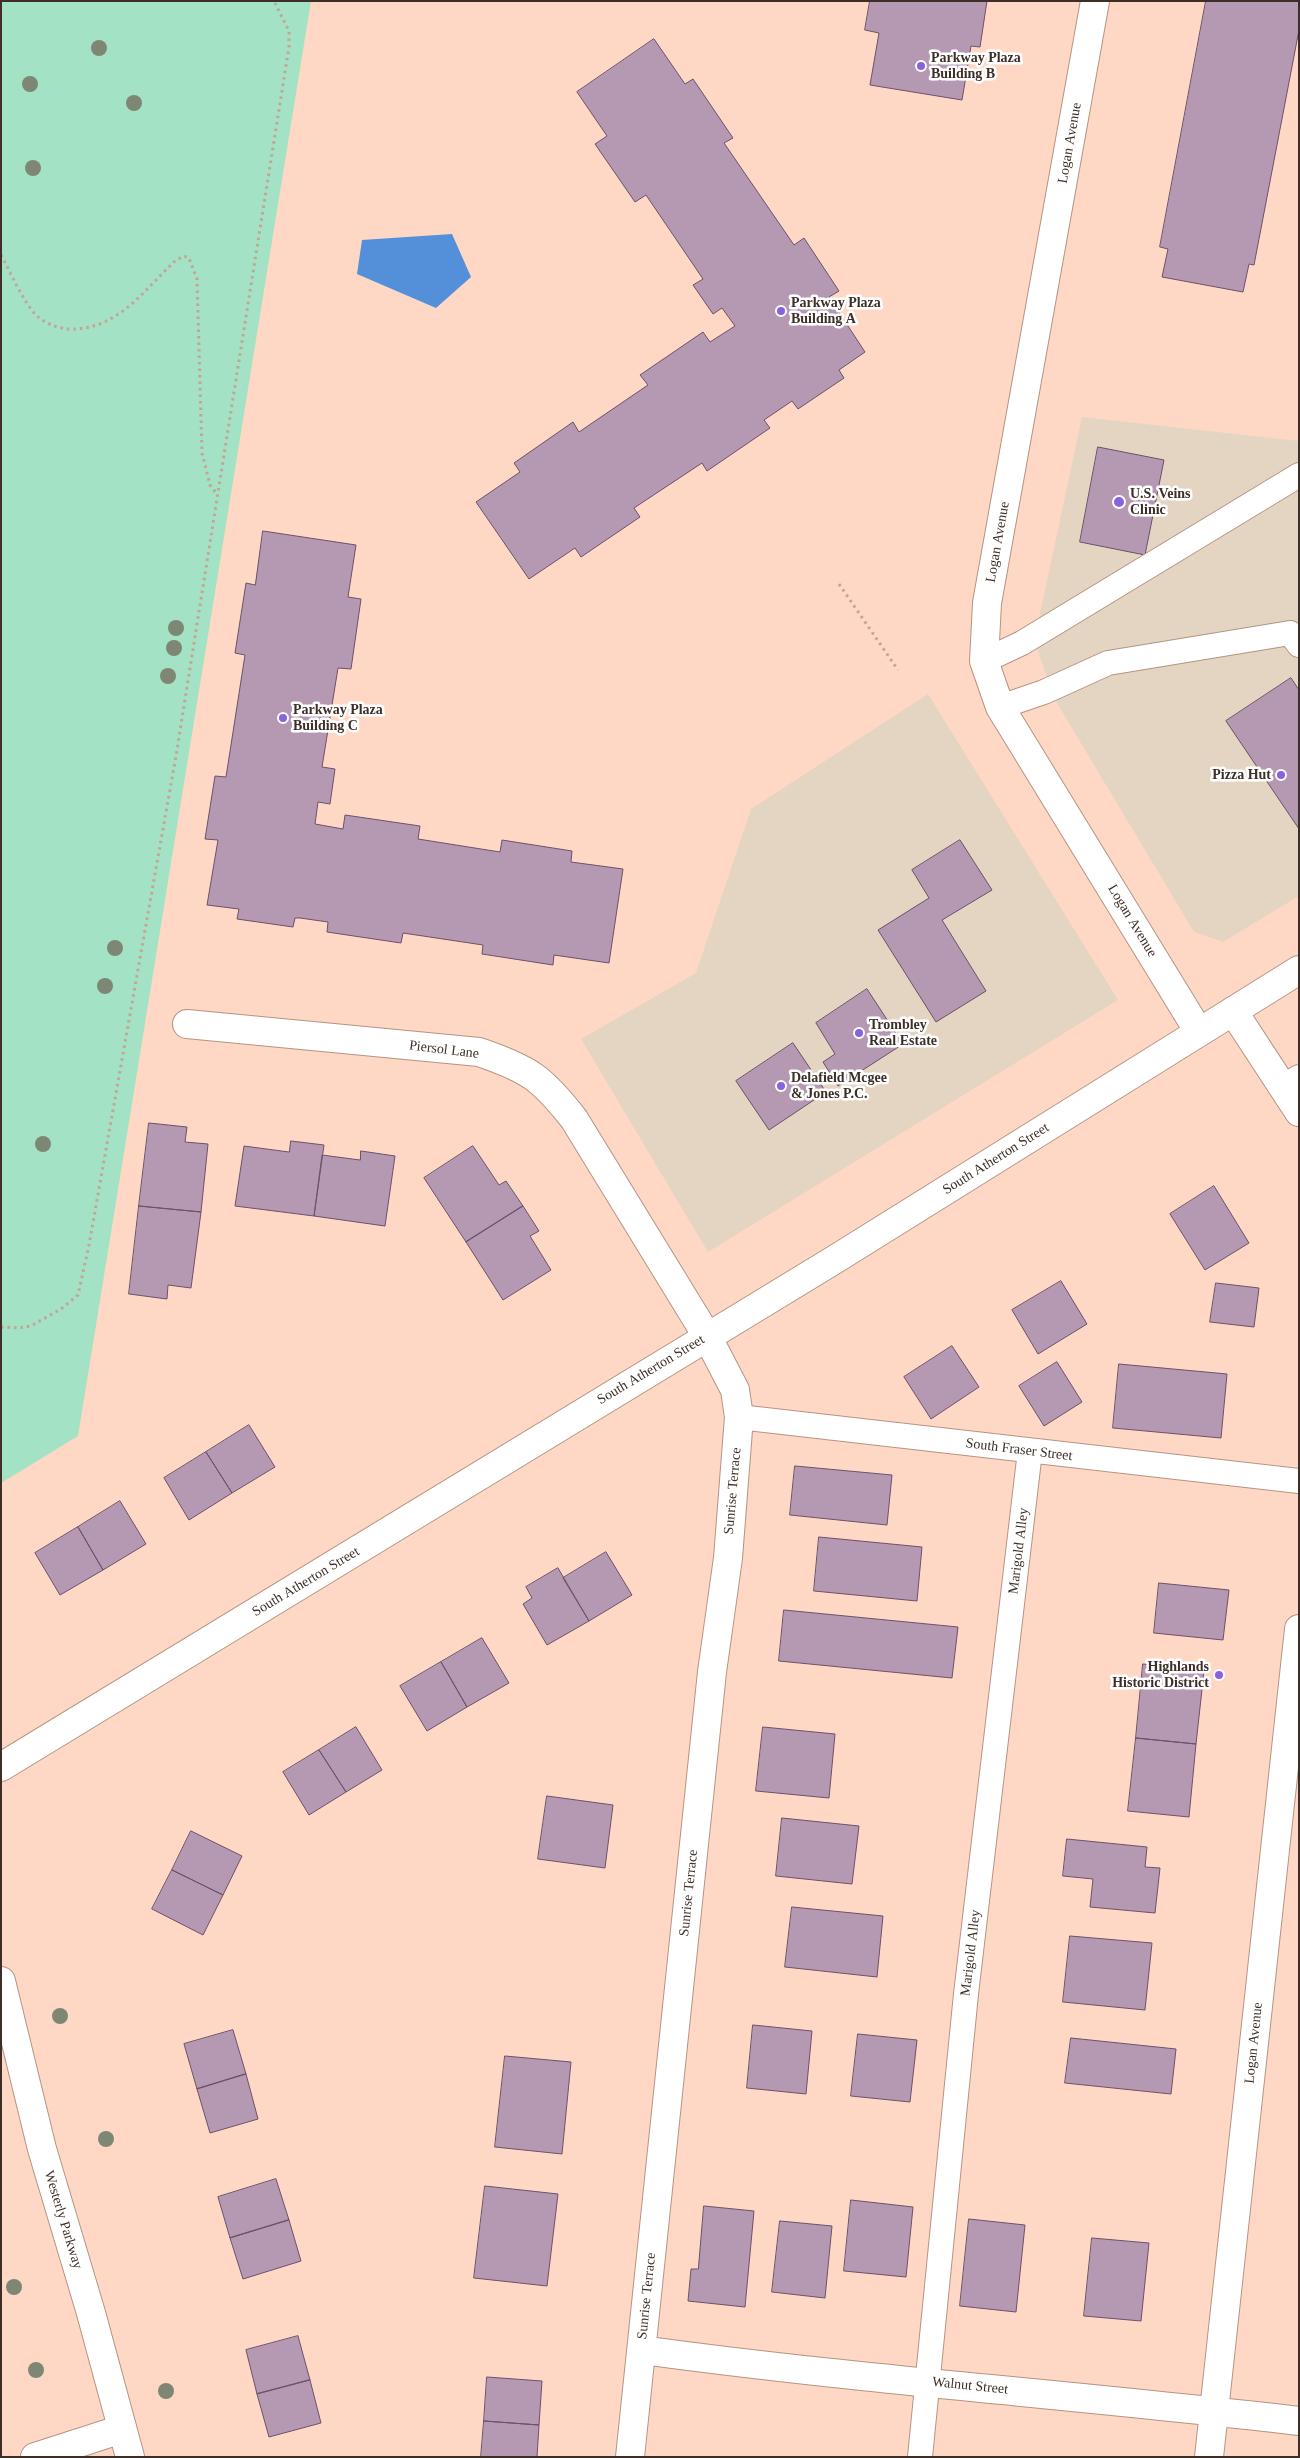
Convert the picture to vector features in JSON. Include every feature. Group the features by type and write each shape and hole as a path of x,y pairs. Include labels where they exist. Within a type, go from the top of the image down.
{"street":[{"name":"Logan Avenue","path":"1095,1 987,603 984,662 1000,706 1199,1032"},
{"name":"South Atherton Street","path":"1,1767 834,1260 1299,970"},
{"path":"1233,1011 1291,1082 1299,1112"},
{"name":"Piersol Lane","path":"187,1024 479,1052 512,1063 538,1078 552,1091 574,1119 707,1336"},
{"name":"Sunrise Terrace","path":"630,2457 712,1672 728,1558 739,1417 735,1390 707,1336"},
{"name":"Logan Avenue","path":"1209,2457 1299,1629"},
{"name":"Westerly Parkway","path":"1,1982 42,2149 91,2313 130,2457"},
{"name":"Walnut Street","path":"642,2350 808,2372 928,2382 1299,2421"},
{"path":"35,2457 122,2429"}],"lane":[{"path":"984,662 1022,643 1299,475"},
{"path":"1000,706 1044,692 1108,663 1290,632 1299,645"},
{"name":"South Fraser Street","path":"739,1417 1299,1481"},
{"name":"Marigold Alley","path":"920,2457 966,1994 1030,1451"}],"path":[{"path":"1,1327 19,1328 31,1326 60,1309 78,1295 174,766 289,47 289,31 274,1"},
{"path":"1,255 31,310 46,323 59,328 76,329 95,327 111,321 176,260 184,256 189,258 196,279 202,453 210,485 217,494"},
{"path":"839,584 898,670"}],"shaded area":[{"path":"1082,417 1299,441 1299,896 1223,942 1194,932 1055,700 1037,649 1038,623"},
{"path":"928,694 1118,1000 708,1252 581,1039 696,973 751,809"}],"green space":[{"path":"1,1 311,1 78,1436 1,1483"}],"water":[{"path":"452,234 471,277 436,308 357,274 362,240"}],"building":[{"name":"Parkway Plaza Building B","path":"870,1 987,1 980,47 971,46 962,100 870,85 879,33 865,30"},
{"path":"1206,1 1299,1 1299,30 1254,265 1249,264 1243,292 1162,277 1168,249 1160,247"},
{"name":"Parkway Plaza Building A","path":"654,39 685,84 693,79 733,138 724,143 794,245 804,238 839,291 829,297 865,352 839,370 844,378 798,409 792,401 764,420 770,428 707,471 702,463 634,508 640,517 581,557 575,548 529,579 476,502 520,472 514,463 573,422 579,432 648,385 640,375 703,332 710,342 735,326 722,308 713,314 693,285 703,279 646,195 635,202 595,144 607,136 577,92"},
{"path":"1098,447 1164,460 1145,555 1080,542"},
{"name":"Parkway Plaza Building C","path":"263,531 356,545 348,597 361,599 351,669 338,668 322,767 335,769 330,804 318,802 315,824 343,829 345,815 420,826 418,839 500,852 502,840 572,851 571,862 623,869 609,963 554,955 553,965 482,954 483,945 403,933 401,943 327,932 328,922 295,918 293,927 237,919 239,909 207,905 218,840 205,839 215,776 226,777 245,655 235,653 246,583 255,585"},
{"name":"Pizza Hut","path":"1291,678 1299,690 1299,829 1226,721"},
{"path":"960,840 992,890 942,920 986,991 936,1022 878,930 929,898 912,870"},
{"name":"Trombley Real Estate","path":"867,989 903,1044 838,1086 823,1062 835,1054 816,1023"},
{"name":"Delafield Mcgee & Jones P.C.","path":"793,1043 826,1092 769,1130 736,1081"},
{"path":"149,1123 187,1127 185,1142 208,1144 201,1212 139,1206"},
{"path":"291,1141 324,1145 314,1216 235,1206 244,1146 289,1152"},
{"path":"473,1146 499,1185 506,1181 523,1206 466,1242 424,1178"},
{"path":"361,1151 395,1156 385,1226 314,1216 322,1155 360,1160"},
{"path":"1214,1186 1249,1243 1205,1270 1170,1214"},
{"path":"139,1206 201,1212 191,1288 168,1285 167,1299 129,1294"},
{"path":"523,1206 539,1231 530,1236 551,1270 503,1300 466,1242"},
{"path":"1061,1281 1087,1324 1038,1354 1012,1310"},
{"path":"1216,1283 1259,1288 1254,1327 1210,1322"},
{"path":"952,1346 979,1387 931,1419 904,1377"},
{"path":"1057,1362 1082,1402 1044,1426 1019,1386"},
{"path":"1119,1364 1227,1374 1221,1438 1113,1428"},
{"path":"249,1425 275,1467 232,1493 206,1452"},
{"path":"206,1452 232,1493 189,1520 164,1478"},
{"path":"795,1466 892,1475 887,1525 790,1515"},
{"path":"120,1501 146,1544 103,1570 78,1527"},
{"path":"78,1527 103,1570 60,1595 35,1553"},
{"path":"819,1537 922,1547 917,1601 814,1591"},
{"path":"606,1552 632,1595 589,1621 563,1578"},
{"path":"558,1568 589,1621 547,1645 523,1604 532,1598 526,1587"},
{"path":"1159,1583 1229,1590 1223,1640 1154,1633"},
{"path":"784,1610 958,1627 952,1678 779,1661"},
{"path":"482,1638 509,1683 467,1707 441,1662"},
{"path":"441,1662 467,1707 427,1731 400,1686"},
{"path":"1143,1664 1204,1671 1196,1744 1136,1738"},
{"path":"356,1727 382,1770 346,1792 319,1750"},
{"path":"763,1727 835,1734 829,1798 756,1791"},
{"path":"1136,1738 1196,1744 1189,1817 1128,1811"},
{"path":"319,1750 346,1792 309,1815 283,1772"},
{"path":"547,1796 613,1805 605,1868 538,1859"},
{"path":"782,1818 859,1826 852,1884 776,1876"},
{"path":"191,1831 242,1856 223,1895 172,1870"},
{"path":"1067,1839 1147,1847 1145,1867 1160,1868 1155,1913 1090,1907 1093,1879 1063,1876"},
{"path":"172,1870 223,1895 203,1935 152,1909"},
{"path":"792,1907 883,1916 877,1977 785,1967"},
{"path":"1070,1936 1152,1943 1145,2010 1063,2002"},
{"path":"753,2025 812,2031 806,2094 747,2088"},
{"path":"233,2030 246,2074 197,2089 184,2044"},
{"path":"858,2034 917,2040 910,2102 851,2096"},
{"path":"1071,2038 1176,2049 1171,2094 1065,2083"},
{"path":"505,2056 571,2062 562,2154 495,2147"},
{"path":"246,2074 258,2119 210,2133 197,2089"},
{"path":"276,2179 289,2220 230,2238 218,2197"},
{"path":"485,2186 558,2194 547,2286 474,2278"},
{"path":"851,2200 913,2207 906,2277 844,2271"},
{"path":"704,2206 754,2211 745,2307 688,2301 691,2269 698,2269"},
{"path":"969,2219 1025,2225 1016,2312 960,2306"},
{"path":"289,2220 301,2261 243,2279 230,2238"},
{"path":"780,2221 832,2226 825,2298 772,2292"},
{"path":"1092,2238 1149,2243 1141,2321 1084,2316"},
{"path":"298,2336 310,2380 257,2394 246,2350"},
{"path":"487,2377 542,2381 539,2425 484,2421"},
{"path":"310,2380 321,2423 269,2437 257,2394"},
{"path":"484,2421 539,2425 537,2457 481,2457"}],"place":[{"name":"Parkway Plaza Building B","path":"921,66"},
{"name":"Parkway Plaza Building A","path":"781,311"},
{"name":"U.S. Veins Clinic","path":"1119,502"},
{"name":"Parkway Plaza Building C","path":"283,718"},
{"name":"Pizza Hut","path":"1281,775"},
{"name":"Trombley Real Estate","path":"859,1033"},
{"name":"Delafield Mcgee & Jones P.C.","path":"781,1086"},
{"name":"Highlands Historic District","path":"1219,1675"}]}
